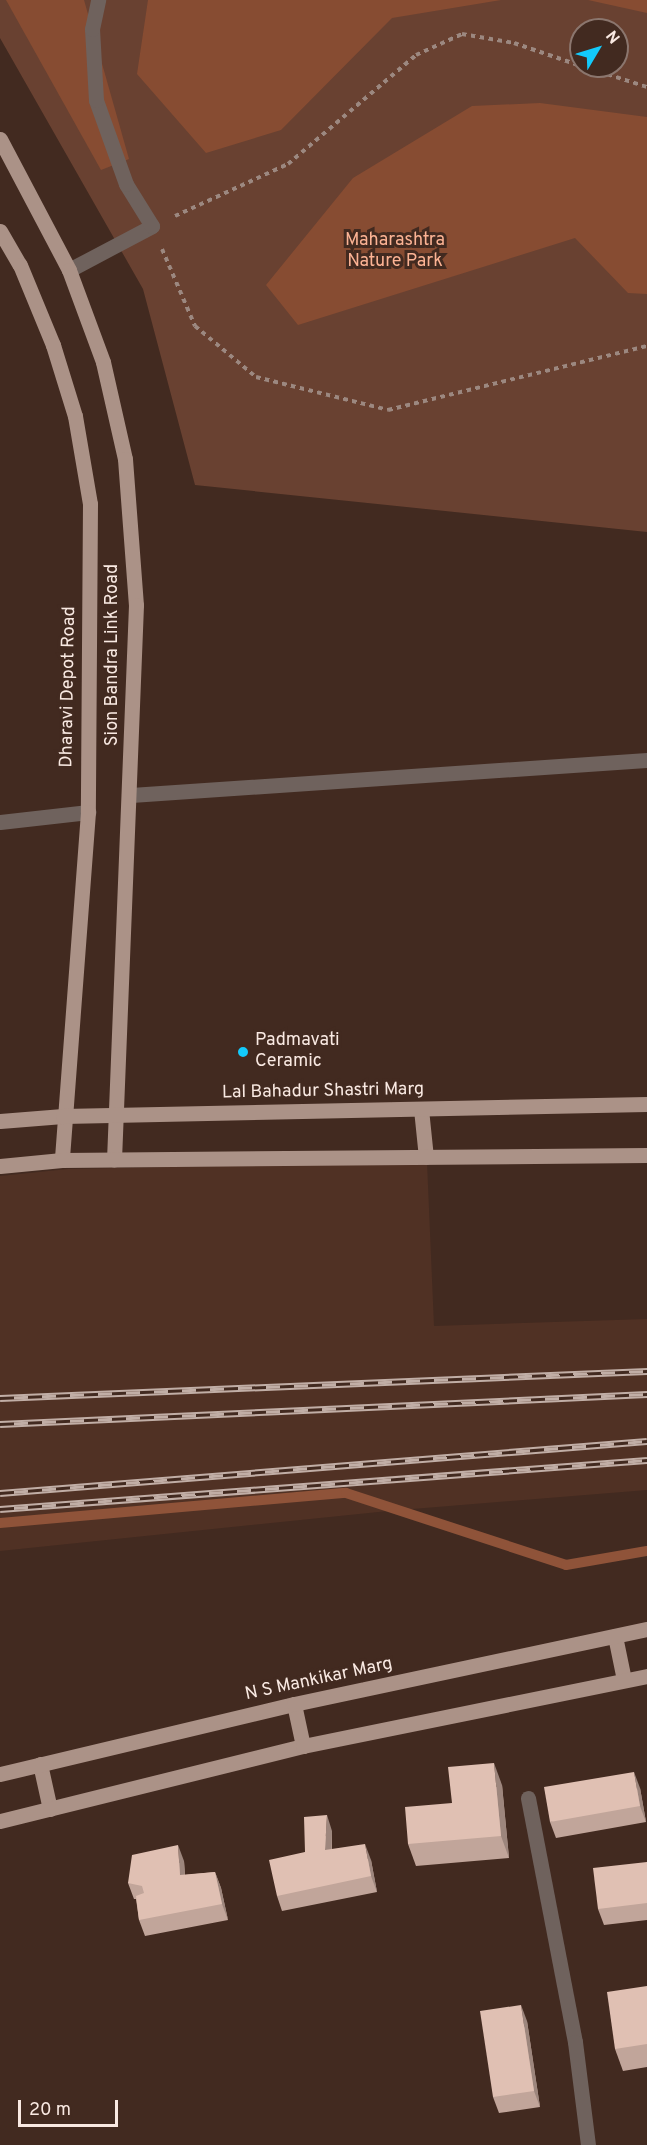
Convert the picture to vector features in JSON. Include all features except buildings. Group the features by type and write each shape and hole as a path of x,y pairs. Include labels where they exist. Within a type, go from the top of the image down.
{"main road":[{"name":"Sion Bandra Link Road","path":"0,139 69,270 103,362 125,459 136,604 131,795 114,1160"},
{"name":"Dharavi Depot Road","path":"0,231 20,265 53,345 75,416 90,504 88,812 63,1116 62,1160"},
{"name":"Lal Bahadur Shastri Marg","path":"0,1121 63,1116 647,1104"},
{"path":"421,1109 426,1157"},
{"path":"0,1166 62,1160 647,1155"},
{"name":"N S Mankikar Marg","path":"0,1774 294,1704 647,1629"},
{"path":"615,1636 624,1680"},
{"path":"0,1821 303,1746 647,1676"},
{"path":"294,1704 303,1746"},
{"path":"40,1764 50,1809"}],"street":[{"path":"69,270 152,226 126,184 96,100 92,29 98,0"},
{"path":"131,795 647,760"},
{"path":"0,822 88,812"},
{"path":"528,1798 569,2007 588,2145"}],"path":[{"path":"569,62 514,43 462,34 416,55 288,164 152,226 195,326 256,377 388,410 647,346"},
{"path":"619,78 647,87"}],"shaded area":[{"path":"427,1162 434,1326 647,1319 647,1490 388,1511 0,1551 0,1176 68,1169"}],"green space":[{"name":"Maharashtra Nature Park","path":"0,0 647,0 647,532 195,485 143,289 0,38"},
{"path":"6,0 84,0 129,159 101,170"},
{"path":"148,0 501,0 392,18 281,130 206,153 137,74"},
{"path":"588,0 647,0 647,13"},
{"path":"540,103 647,117 647,294 628,293 575,238 298,325 266,285 353,178 472,106"}],"waterway":[{"path":"0,1523 346,1493 566,1565 647,1551"}],"railway":[{"path":"0,1398 647,1371"},
{"path":"0,1424 647,1394"},
{"path":"0,1493 647,1441"},
{"path":"0,1509 647,1460"}],"place":[{"name":"Padmavati Ceramic","path":"243,1052"}]}
